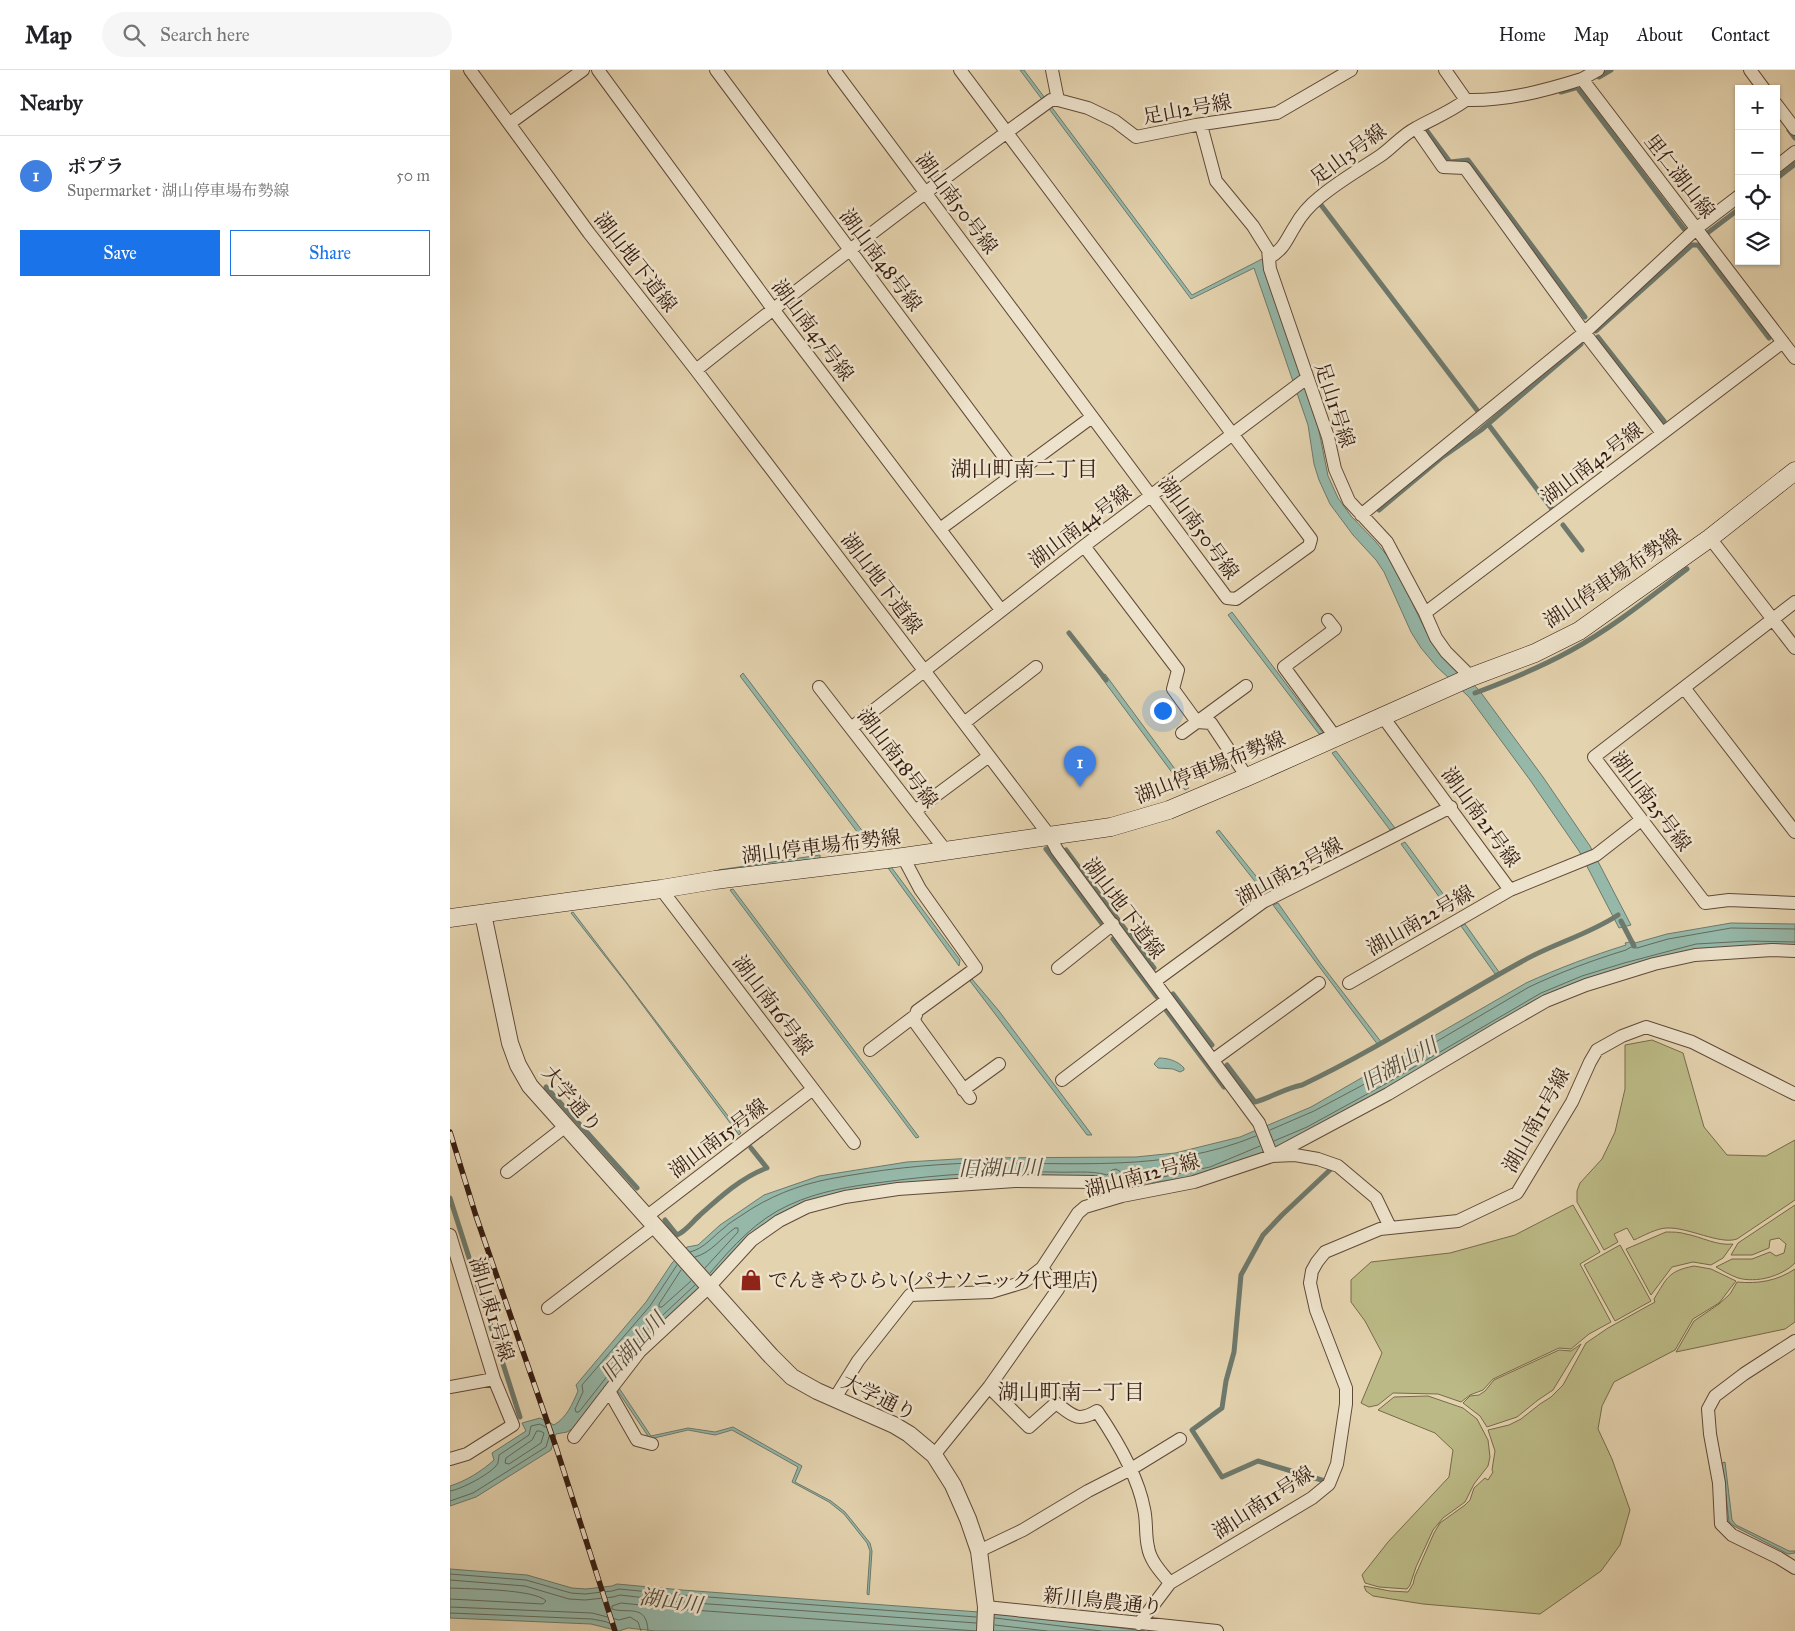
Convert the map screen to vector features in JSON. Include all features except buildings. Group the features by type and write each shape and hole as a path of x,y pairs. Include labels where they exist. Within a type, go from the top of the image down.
{"main road":[{"name":"湖山停車場布勢線","path":"450,918 715,880 903,857 1111,827 1169,810 1472,677 1535,653 1579,631 1710,538 1795,471"}],"street":[{"name":"湖山地下道線","path":"470,70 589,233 696,370 1049,835 1057,850 1259,1123 1270,1152"},
{"path":"510,123 583,70"},
{"name":"湖山南47号線","path":"598,70 773,309 1001,610"},
{"name":"湖山南48号線","path":"716,70 1016,472"},
{"name":"湖山南50号線","path":"834,70 1227,598 1236,599 1309,546 1311,539 960,70"},
{"path":"696,370 773,309 1007,132 1052,100 1058,100 1052,70"},
{"name":"足山2号線","path":"1058,100 1088,108 1115,121 1136,137 1277,113 1351,70"},
{"path":"1445,70 1466,100 1512,97 1547,90 1582,79 1598,70"},
{"path":"1750,70 1761,85"},
{"name":"里仁湖山線","path":"1582,79 1795,358"},
{"name":"足山3号線","path":"1269,258 1277,253 1287,242 1294,226 1318,198 1343,178 1379,156 1416,128 1466,100"},
{"path":"1780,109 1795,129"},
{"name":"足山1号線","path":"1201,125 1216,181 1253,226 1268,250 1270,269 1302,383 1328,438 1335,469 1349,501 1387,542 1436,638 1446,652 1472,677"},
{"path":"1416,128 1443,167 1465,168 1584,332 1662,433"},
{"path":"1780,164 1795,152"},
{"path":"1361,515 1584,332 1697,228 1735,199"},
{"name":"湖山南42号線","path":"1425,614 1782,342"},
{"name":"湖山南44号線","path":"851,728 1084,546 1302,383"},
{"path":"940,529 1092,417"},
{"path":"1710,538 1795,648"},
{"path":"1084,546 1178,670 1173,689 1197,722 1211,723 1247,777"},
{"name":"湖山南25号線","path":"1795,602 1685,689 1594,757 1705,903 1729,900 1795,903"},
{"path":"1328,620 1335,629 1284,667 1336,738"},
{"path":"964,723 1036,667"},
{"path":"1182,733 1246,686"},
{"name":"湖山南18号線","path":"819,687 946,851"},
{"path":"1685,689 1795,832"},
{"name":"湖山南21号線","path":"1383,717 1510,890 1596,855 1641,820"},
{"path":"915,811 989,756"},
{"name":"湖山南23号線","path":"1155,981 1263,902 1451,808"},
{"path":"903,857 920,889 976,968 917,1011 914,1021 967,1094 999,1064"},
{"name":"湖山南16号線","path":"661,889 854,1143"},
{"name":"湖山南22号線","path":"1349,983 1510,890"},
{"name":"大学通り","path":"483,914 510,1043 518,1065 530,1086 771,1356 792,1376 817,1391 894,1425 909,1434 934,1455 953,1485 979,1550 986,1609 985,1631"},
{"path":"1058,968 1113,924"},
{"path":"1270,1152 1388,1094 1546,1001 1586,985 1654,964 1695,955 1772,950 1795,952"},
{"path":"1213,1060 1319,982"},
{"path":"1062,1080 1168,1000"},
{"path":"870,1050 916,1015"},
{"name":"湖山南11号線","path":"1139,1624 1170,1583 1312,1498 1329,1484 1337,1464 1346,1404 1346,1388 1316,1310 1310,1283 1312,1271 1325,1252 1380,1229 1458,1221 1517,1193 1572,1102 1597,1050 1622,1036 1646,1027 1692,1042 1795,1094"},
{"name":"湖山南15号線","path":"548,1308 813,1089"},
{"path":"507,1172 566,1126"},
{"name":"湖山南12号線","path":"1042,1268 1081,1210 1085,1207 1122,1196 1194,1182 1270,1152 1318,1159 1338,1166 1376,1198 1390,1227"},
{"path":"574,1437 640,1351 708,1286 752,1240 791,1214 823,1202 898,1189 1015,1181 1096,1182 1122,1196"},
{"name":"湖山東1号線","path":"450,1235 456,1273 494,1379 450,1387"},
{"path":"835,1398 858,1361 910,1295 991,1292 1024,1282 1042,1268 1058,1289 990,1387 934,1455"},
{"path":"1794,1567 1732,1535 1721,1524 1719,1483 1710,1434 1708,1409 1715,1396 1744,1374 1795,1341"},
{"path":"450,1459 467,1454 513,1425 494,1379"},
{"path":"990,1387 1030,1427 1056,1403 1075,1417 1080,1418 1088,1417 1097,1411 1130,1469 1144,1508 1148,1549 1156,1566 1170,1583"},
{"path":"609,1391 637,1440 652,1444"},
{"path":"979,1550 1023,1530 1180,1439"},
{"name":"新川鳥農通り","path":"986,1609 1217,1631"}],"shaded area":[{"path":"1652,1040 1683,1053 1704,1127 1727,1155 1766,1156 1795,1140 1795,1200 1737,1239 1722,1240 1675,1228 1663,1228 1634,1240 1627,1228 1614,1234 1618,1242 1604,1250 1577,1202 1577,1191 1580,1183 1602,1159 1615,1132 1625,1089 1625,1045"},
{"path":"1573,1205 1600,1252 1580,1264 1611,1322 1589,1334 1571,1349 1559,1348 1493,1379 1483,1390 1470,1395 1461,1402 1438,1394 1393,1393 1378,1405 1369,1407 1361,1403 1382,1353 1365,1321 1351,1302 1351,1280 1371,1262 1450,1253 1515,1235"},
{"path":"1795,1205 1795,1263 1789,1268 1768,1278 1753,1280 1738,1278 1716,1267 1732,1259 1752,1259 1770,1252 1776,1256 1784,1253 1786,1244 1779,1238 1770,1240 1769,1248 1752,1255 1731,1255 1738,1243"},
{"path":"1666,1232 1692,1235 1715,1243 1733,1244 1723,1258 1711,1265 1693,1262 1672,1267 1651,1295 1626,1249"},
{"path":"1620,1245 1651,1301 1615,1321 1584,1265"},
{"path":"1694,1266 1711,1269 1736,1281 1719,1303 1693,1319 1675,1350 1614,1382 1602,1406 1598,1429 1612,1459 1630,1510 1620,1545 1601,1571 1540,1614 1423,1604 1373,1596 1366,1591 1364,1586 1408,1592 1440,1523 1465,1505 1470,1500 1474,1488 1485,1478 1488,1480 1493,1472 1495,1451 1488,1430 1509,1425 1521,1419 1551,1397 1563,1385 1586,1343 1608,1328 1655,1302 1654,1299 1669,1276 1679,1270"},
{"path":"1795,1269 1795,1322 1785,1329 1676,1352 1694,1321 1719,1304 1730,1294 1737,1282 1767,1281"},
{"path":"1581,1344 1553,1390 1517,1417 1487,1427 1480,1416 1463,1403 1470,1396 1479,1395 1485,1391 1494,1380 1559,1350 1571,1351"},
{"path":"1428,1396 1463,1408 1477,1419 1488,1440 1490,1457 1488,1466 1474,1484 1465,1502 1443,1518 1433,1530 1407,1589 1379,1587 1365,1583 1362,1575 1388,1542 1449,1477 1453,1450 1435,1433 1378,1410 1394,1397"}],"water":[{"path":"1020,70 1024,70 1192,295 1262,259 1318,426 1328,476 1338,498 1351,516 1393,563 1431,642 1479,690 1543,777 1590,846 1631,925 1619,928 1579,851 1469,697 1437,667 1421,648 1411,632 1384,572 1330,504 1314,464 1308,425 1254,268 1191,299"},
{"path":"1232,612 1323,733 1319,734 1228,615"},
{"path":"743,673 876,849 870,849 740,676"},
{"path":"1105,674 1189,788 1185,790 1101,677"},
{"path":"1336,751 1395,828 1390,830 1332,753"},
{"path":"1219,830 1268,891 1264,893 1216,832"},
{"path":"1405,842 1455,910 1450,912 1401,844"},
{"path":"820,855 820,858 718,872 718,870"},
{"path":"888,868 892,868 960,960 959,966"},
{"path":"733,889 919,1137 916,1138 730,890"},
{"path":"1278,903 1321,964 1382,1043 1378,1045 1273,905"},
{"path":"573,912 741,1133 739,1135 627,984 571,913"},
{"name":"旧湖山川","path":"1731,923 1795,924 1795,947 1625,968 1412,1074 1290,1141 1226,1167 1188,1177 1138,1185 1133,1185 1115,1173 1110,1181 1102,1178 809,1202 712,1277 638,1346 574,1428 567,1432 556,1434 551,1450 476,1497 450,1506 450,1486 474,1475 494,1460 492,1453 526,1431 522,1423 540,1418 554,1425 566,1414 578,1391 576,1385 646,1302 672,1263 687,1247 698,1245 720,1225 764,1195 819,1176 907,1162 973,1158 1136,1157 1175,1153 1240,1137 1311,1107 1526,983 1575,962 1626,945 1625,943 1634,941 1635,943 1667,934"},
{"path":"1465,924 1499,972 1495,974 1461,926"},
{"path":"972,979 999,1011 1092,1135 1087,1135 970,981"},
{"path":"1159,1058 1176,1062 1184,1070 1180,1072 1173,1069 1158,1068 1154,1064"},
{"path":"619,1388 651,1436 688,1428 715,1432 733,1427 802,1466 795,1482 831,1501 845,1512 870,1543 872,1551 869,1595 867,1594 870,1551 867,1543 844,1514 829,1502 792,1482 798,1467 732,1430 715,1435 688,1430 650,1439 617,1390"},
{"path":"1725,1462 1732,1520 1736,1525 1789,1551 1795,1551 1795,1553 1788,1554 1729,1522 1722,1463"},
{"name":"湖山川","path":"450,1569 527,1575 572,1588 586,1589 617,1584 1006,1614 1145,1631 656,1631 628,1628 619,1631 591,1624 450,1618"}],"waterway":[{"path":"1599,77 1611,70"},
{"path":"1561,92 1575,88"},
{"path":"1579,90 1684,229"},
{"path":"1424,127 1450,162 1468,160 1585,317"},
{"path":"1789,130 1795,138"},
{"path":"1780,176 1795,164"},
{"path":"1318,201 1480,414"},
{"path":"1706,234 1735,212"},
{"path":"1596,331 1692,245 1698,245 1769,338"},
{"path":"1598,337 1664,421"},
{"path":"1379,510 1441,458 1481,430 1581,344"},
{"path":"1488,424 1552,509"},
{"path":"1563,525 1582,550"},
{"path":"1475,693 1535,669 1586,642 1687,569"},
{"path":"1069,633 1106,680"},
{"path":"1046,849 1103,925"},
{"path":"1066,850 1154,968"},
{"path":"1227,1065 1255,1102 1302,1085 1385,1041 1521,962 1595,928 1618,915"},
{"path":"1621,921 1634,946"},
{"path":"1113,939 1157,997"},
{"path":"1173,994 1212,1045"},
{"path":"1166,1010 1224,1087"},
{"path":"546,1087 637,1188"},
{"path":"665,1220 677,1235 732,1188 767,1168 751,1148"},
{"path":"1325,1481 1258,1461 1222,1477 1192,1430 1222,1408 1226,1381 1234,1352 1241,1275 1263,1235 1332,1168"},
{"path":"450,1198 520,1417"}],"railway":[{"path":"450,1132 476,1216 557,1450 615,1631"}],"place":[{"name":"ポプラ","path":"1080,787"},
{"name":"でんきやひらい(パナソニック代理店)","path":"751,1280"}],"district":[{"name":"湖山町南二丁目","path":"1024,469"},
{"name":"湖山町南一丁目","path":"1071,1392"}]}
